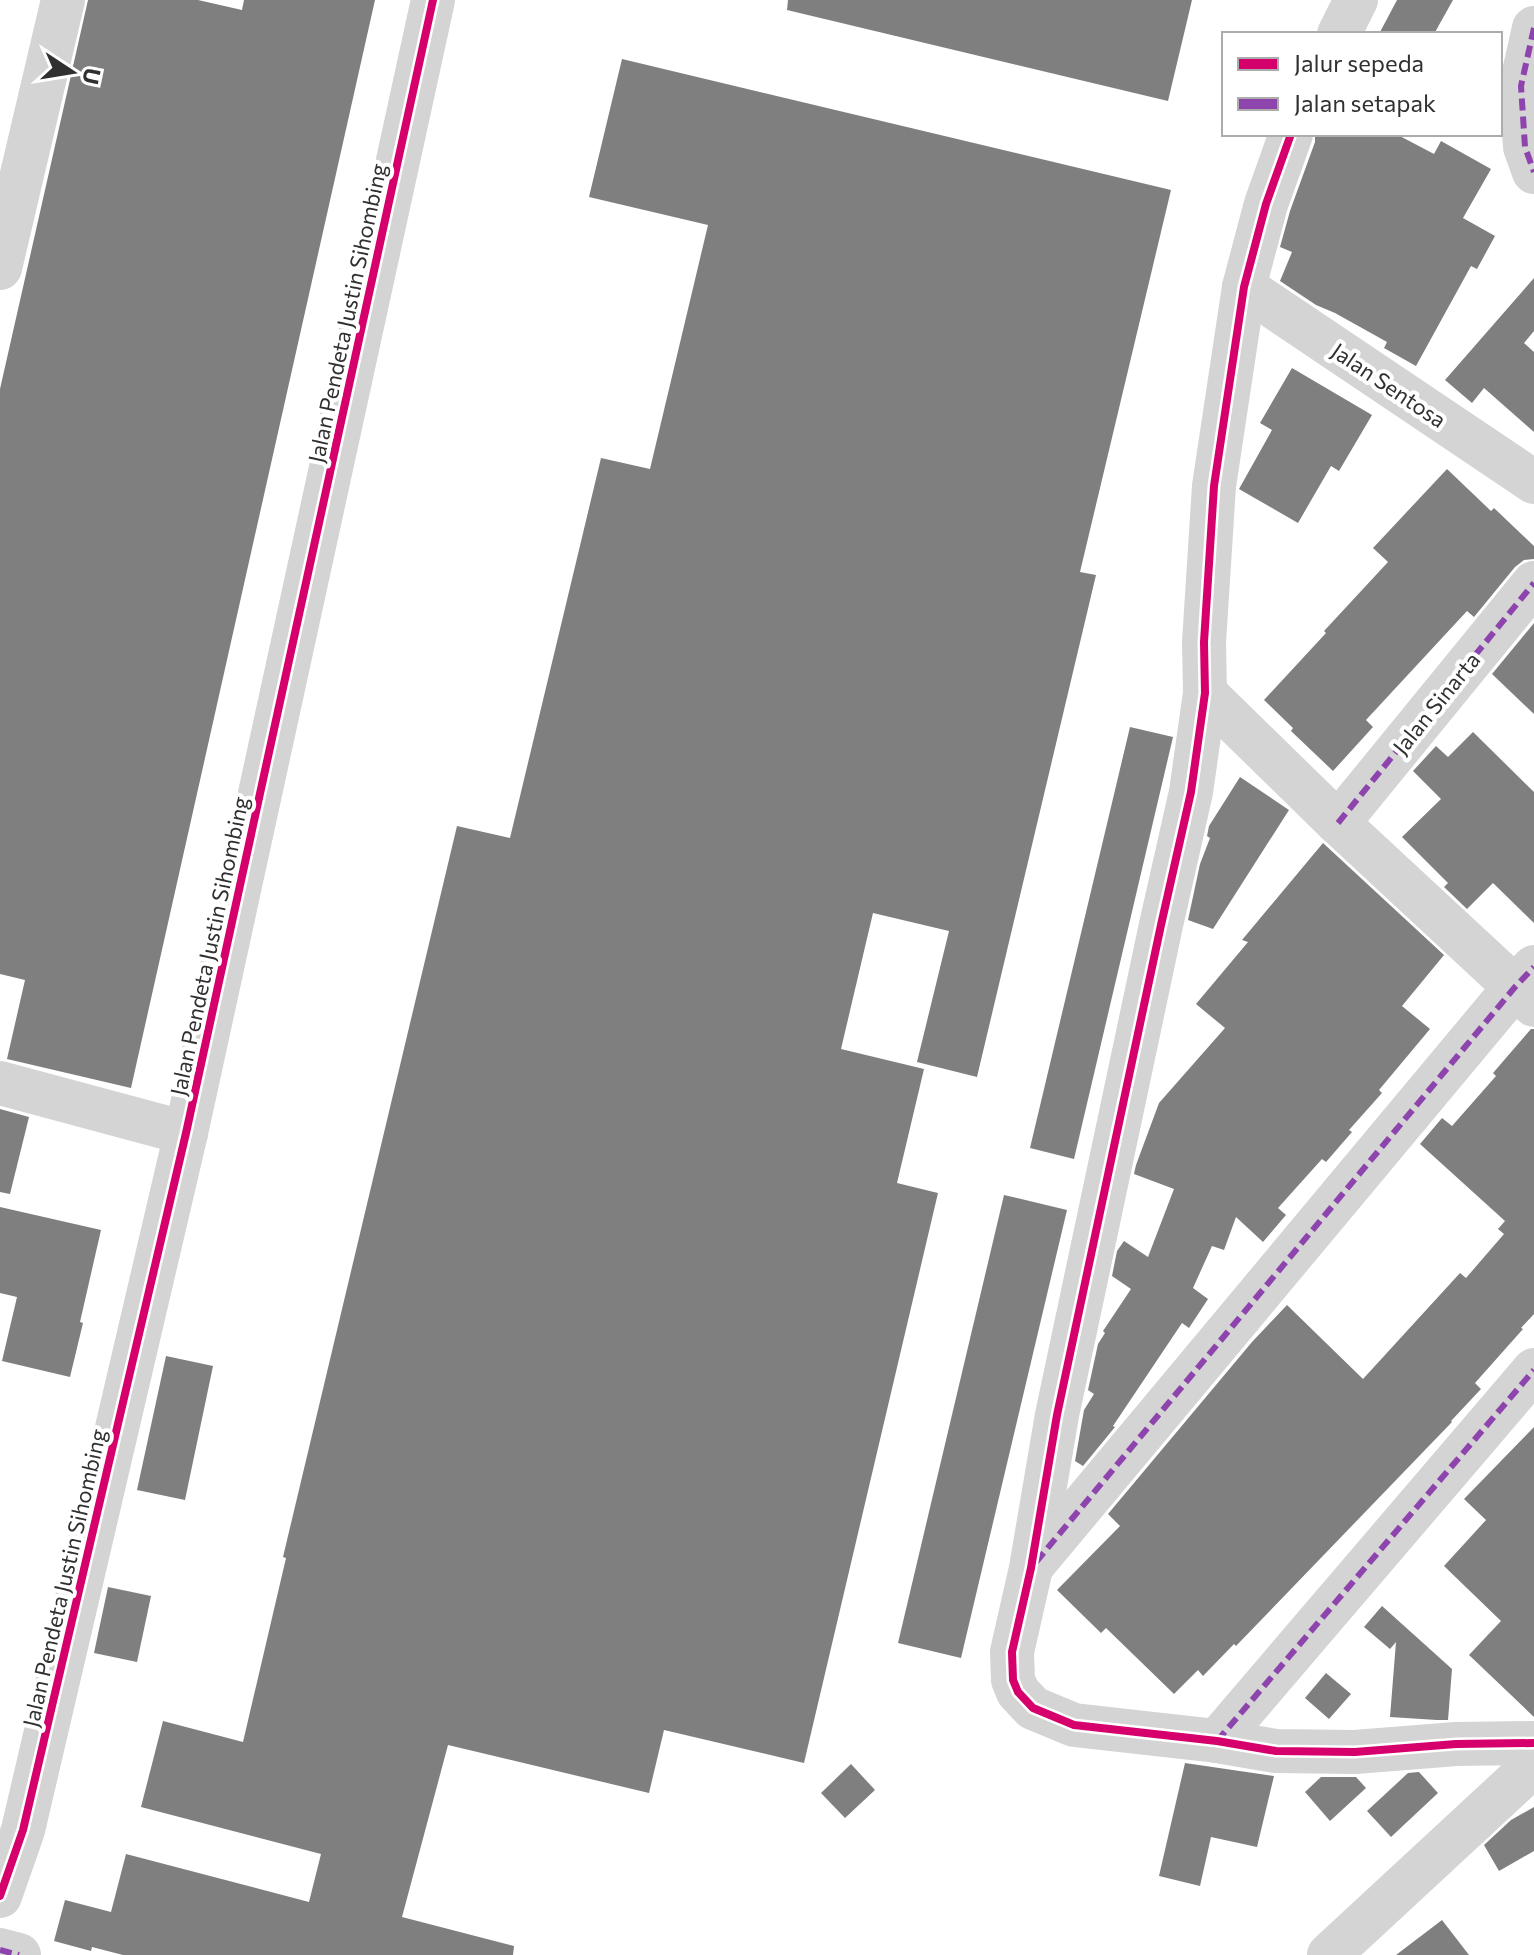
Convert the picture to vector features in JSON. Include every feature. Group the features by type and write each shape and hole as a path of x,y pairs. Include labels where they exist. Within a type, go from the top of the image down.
{"street":[{"path":"2,252 63,0"},
{"name":"Jalan Pendeta Justin Sihombing","path":"0,1896 23,1830 186,1133 433,0"},
{"path":"1340,32 1356,0"},
{"path":"1534,28 1521,86 1525,147 1534,172"},
{"path":"1290,136 1266,204 1244,287 1214,486 1204,642 1205,693 1191,792 1057,1415 1031,1568 1012,1652 1013,1680 1018,1692 1033,1708 1074,1725 1276,1751 1355,1752 1456,1744 1534,1743"},
{"name":"Jalan Sentosa","path":"1244,287 1534,482"},
{"name":"Jalan Sinarta","path":"1338,823 1534,583"},
{"path":"1031,1568 1528,986 1338,823 1205,693"},
{"path":"0,1083 186,1133"},
{"path":"1217,1741 1534,1370"},
{"path":"1329,1955 1534,1765"},
{"path":"0,1950 19,1955"}],"building":[{"path":"88,0 198,0 242,10 244,0 375,0 131,1088 7,1059 25,980 0,974 0,389"},
{"path":"788,0 1192,0 1168,101 787,10"},
{"path":"1397,0 1453,0 1435,32 1380,32"},
{"path":"622,59 1171,190 1080,572 1096,575 977,1077 917,1062 949,931 873,913 841,1049 924,1069 897,1183 938,1193 804,1763 664,1730 649,1793 448,1745 402,1917 514,1946 513,1955 123,1955 92,1947 91,1951 54,1941 65,1900 111,1912 126,1854 309,1902 321,1854 141,1807 163,1721 243,1742 286,1558 283,1557 457,826 510,838 601,458 650,469 708,225 589,197"},
{"path":"1315,136 1400,136 1434,154 1441,141 1491,169 1463,218 1495,236 1477,269 1471,266 1416,366 1384,348 1387,342 1316,305 1280,281 1292,252 1280,247"},
{"path":"1534,278 1534,331 1524,343 1534,352 1534,432 1484,388 1472,403 1445,380"},
{"path":"1292,368 1372,415 1339,471 1331,466 1298,523 1239,489 1272,430 1260,423"},
{"path":"1447,469 1534,546 1534,559 1524,560 1515,567 1474,617 1467,611 1366,720 1373,727 1333,771 1264,700 1388,562 1373,548"},
{"path":"1534,623 1534,714 1492,674"},
{"path":"1130,727 1173,737 1074,1159 1030,1148"},
{"path":"1473,732 1534,792 1534,923 1493,883 1467,909 1444,887 1448,883 1402,837 1441,799 1413,771 1436,746 1448,757"},
{"path":"1240,777 1289,810 1213,929 1188,920 1200,864 1210,838 1207,836 1209,826"},
{"path":"1323,843 1444,955 1402,1006 1430,1029 1379,1090 1382,1093 1349,1130 1352,1132 1326,1162 1322,1159 1278,1208 1286,1215 1263,1242 1236,1217 1224,1250 1212,1246 1193,1288 1208,1299 1189,1328 1182,1323 1115,1427 1083,1466 1075,1461 1084,1410 1094,1394 1088,1390 1098,1344 1105,1333 1103,1331 1131,1289 1112,1276 1117,1251 1124,1241 1148,1257 1174,1189 1134,1174 1136,1165 1159,1103 1225,1028 1196,1004 1248,942 1242,940"},
{"path":"1534,1029 1534,1314 1475,1383 1481,1389 1452,1422 1236,1646 1234,1644 1203,1676 1198,1670 1174,1694 1106,1628 1101,1633 1057,1590 1120,1526 1108,1514 1252,1342 1287,1305 1363,1379 1460,1273 1466,1278 1504,1234 1498,1229 1505,1221 1420,1144 1442,1118 1452,1126 1496,1076 1493,1073"},
{"path":"0,1109 29,1117 10,1194 0,1192"},
{"path":"1004,1195 1067,1210 961,1658 898,1643"},
{"path":"0,1207 101,1230 70,1377 2,1361 17,1297 0,1293"},
{"path":"166,1356 213,1366 185,1500 137,1490"},
{"path":"1534,1427 1534,1717 1469,1655 1501,1621 1444,1566 1486,1520 1464,1499"},
{"path":"108,1587 151,1596 137,1662 94,1653"},
{"path":"1382,1606 1452,1669 1448,1720 1390,1717 1396,1642 1390,1649 1364,1627"},
{"path":"1326,1673 1351,1694 1329,1719 1305,1698"},
{"path":"1185,1763 1274,1776 1257,1847 1211,1837 1200,1886 1159,1876"},
{"path":"851,1764 875,1790 845,1818 821,1793"},
{"path":"1419,1772 1438,1793 1391,1837 1367,1811 1408,1773"},
{"path":"1321,1777 1356,1777 1366,1788 1330,1821 1305,1792"},
{"path":"1534,1807 1534,1851 1499,1871 1484,1845 1511,1820"},
{"path":"1442,1920 1469,1955 1396,1955"}],"marked path":[{"path":"1534,28 1521,86 1525,147 1534,172"},
{"path":"1338,823 1534,583"},
{"path":"1036,1562 1534,967"},
{"path":"1217,1741 1534,1370"},
{"path":"0,1950 19,1955"}],"cycle path":[{"path":"0,1896 23,1830 186,1133 433,0"},
{"path":"1290,136 1266,204 1244,287 1214,486 1204,642 1205,693 1191,792 1057,1415 1031,1568 1012,1652 1013,1680 1018,1692 1033,1708 1074,1725 1276,1751 1355,1752 1456,1744 1534,1743"}]}
